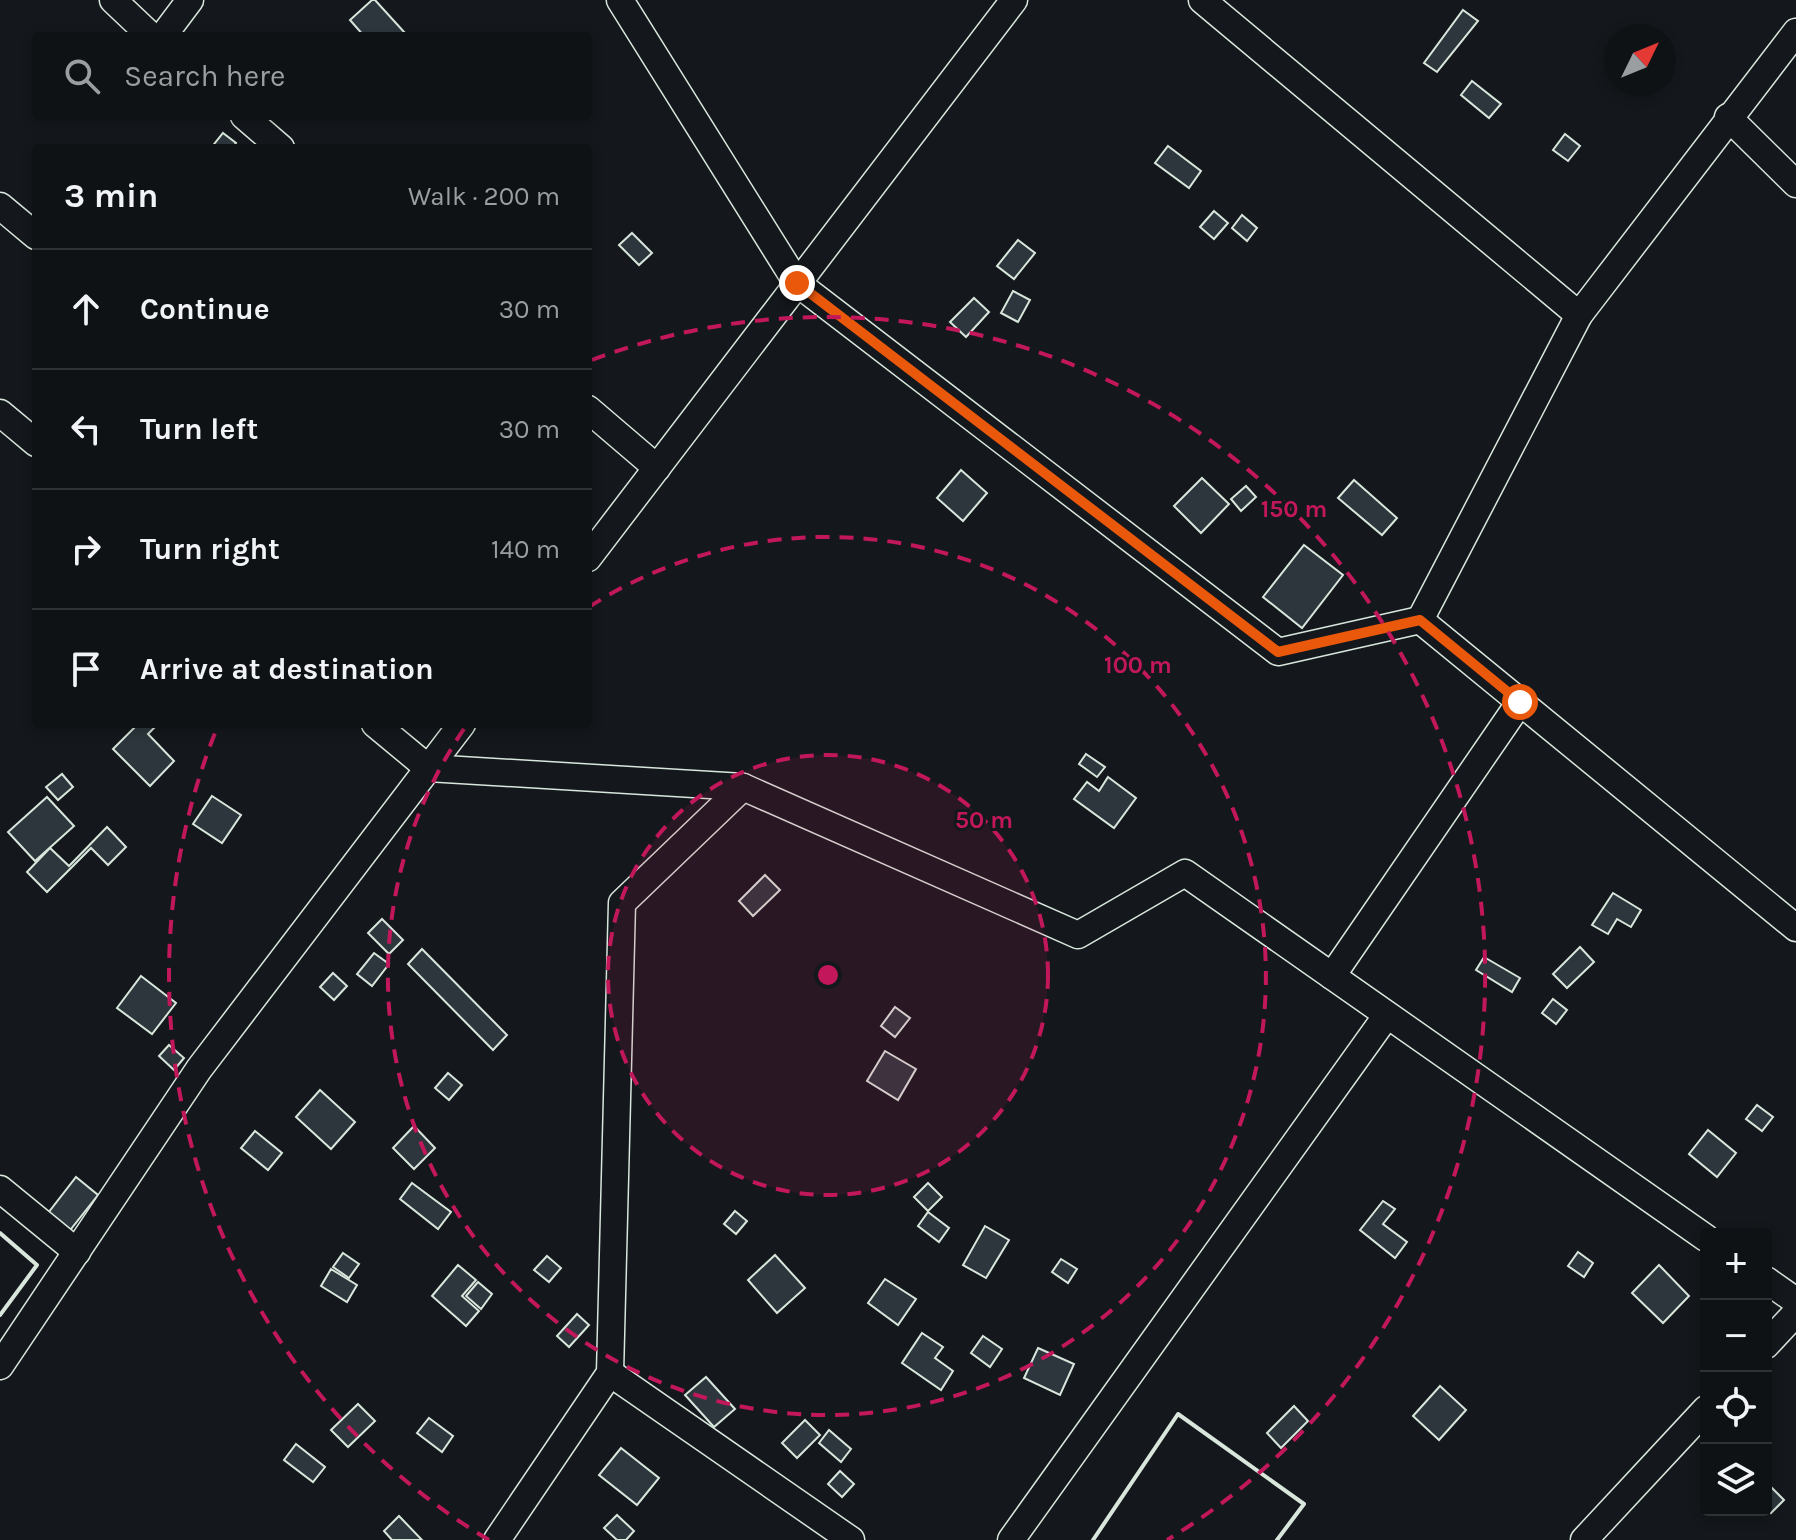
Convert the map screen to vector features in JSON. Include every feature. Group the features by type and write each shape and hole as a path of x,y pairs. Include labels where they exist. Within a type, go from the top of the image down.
{"street":[{"path":"113,0 147,32"},
{"path":"166,32 190,0"},
{"path":"620,0 797,283 1278,652 1420,620 1579,315 1796,32"},
{"path":"592,553 1014,0"},
{"path":"1202,0 1579,315"},
{"path":"1728,117 1796,184"},
{"path":"249,120 276,144"},
{"path":"0,206 32,233"},
{"path":"592,412 657,468"},
{"path":"0,413 32,440"},
{"path":"1420,620 1796,928"},
{"path":"1332,976 1520,702"},
{"path":"380,728 428,768 743,787 1078,935 1185,873 1700,1234"},
{"path":"0,1366 199,1069 459,728"},
{"path":"497,1540 610,1373 622,903 743,787"},
{"path":"1011,1540 1387,1015"},
{"path":"0,1189 77,1252"},
{"path":"1772,1284 1796,1301"},
{"path":"1772,1339 1796,1313"},
{"path":"610,1373 851,1540"},
{"path":"1584,1540 1700,1415"}],"building":[{"path":"375,0 404,32 360,32 350,20"},
{"path":"1463,10 1478,21 1437,72 1424,63"},
{"path":"1472,81 1501,104 1489,118 1461,95"},
{"path":"223,133 236,143 235,144 214,144"},
{"path":"1565,134 1580,146 1568,161 1553,150"},
{"path":"1168,146 1201,171 1189,188 1155,163"},
{"path":"1214,211 1228,223 1214,239 1200,227"},
{"path":"1242,215 1257,228 1247,241 1232,228"},
{"path":"632,233 652,253 639,265 619,245"},
{"path":"1018,240 1035,253 1014,279 997,266"},
{"path":"1013,291 1030,300 1018,322 1001,313"},
{"path":"974,298 989,312 966,337 950,322"},
{"path":"961,470 987,493 963,521 937,498"},
{"path":"1202,478 1229,504 1201,533 1174,506"},
{"path":"1354,480 1397,518 1382,535 1338,498"},
{"path":"1246,486 1256,497 1241,511 1231,499"},
{"path":"1304,545 1343,575 1302,628 1263,597"},
{"path":"134,728 154,728 148,734 174,761 150,786 113,749"},
{"path":"1086,754 1105,767 1097,777 1079,764"},
{"path":"62,774 73,787 58,800 46,787"},
{"path":"1108,777 1136,798 1114,828 1074,799 1087,782 1099,791"},
{"path":"212,796 241,815 222,843 193,824"},
{"path":"47,797 74,826 35,861 8,832"},
{"path":"107,827 126,847 108,865 91,848 47,892 27,872 50,848 69,866"},
{"path":"765,875 780,890 753,916 739,901"},
{"path":"1613,893 1641,910 1631,927 1617,919 1608,934 1592,925"},
{"path":"382,919 403,940 389,954 368,933"},
{"path":"1580,947 1594,962 1567,988 1553,974"},
{"path":"422,949 507,1035 493,1050 408,964"},
{"path":"374,953 389,964 372,986 357,974"},
{"path":"1484,957 1520,978 1512,992 1476,970"},
{"path":"333,973 347,986 334,1000 320,987"},
{"path":"141,976 176,1003 152,1034 117,1008"},
{"path":"1553,999 1567,1010 1556,1024 1542,1013"},
{"path":"895,1007 910,1018 895,1037 881,1026"},
{"path":"169,1045 184,1058 174,1070 159,1056"},
{"path":"885,1051 916,1069 898,1100 867,1081"},
{"path":"448,1073 462,1085 449,1100 435,1088"},
{"path":"320,1090 355,1122 331,1149 296,1117"},
{"path":"1757,1105 1773,1117 1762,1131 1746,1119"},
{"path":"414,1126 435,1148 414,1169 393,1148"},
{"path":"1708,1130 1736,1153 1717,1177 1689,1154"},
{"path":"255,1131 282,1153 268,1170 241,1148"},
{"path":"76,1177 98,1195 67,1234 45,1217"},
{"path":"412,1183 451,1212 438,1229 400,1199"},
{"path":"928,1183 942,1197 928,1211 914,1197"},
{"path":"1383,1201 1395,1209 1383,1224 1407,1242 1395,1258 1360,1230"},
{"path":"735,1211 747,1221 736,1234 724,1224"},
{"path":"928,1212 949,1228 939,1242 918,1226"},
{"path":"985,1226 1009,1240 986,1278 963,1265"},
{"path":"1578,1252 1593,1263 1584,1277 1568,1266"},
{"path":"343,1253 359,1264 349,1278 333,1267"},
{"path":"775,1255 805,1288 777,1313 748,1280"},
{"path":"547,1256 561,1268 549,1282 534,1270"},
{"path":"1061,1259 1077,1269 1068,1283 1052,1272"},
{"path":"458,1265 476,1280 462,1296 479,1311 466,1326 432,1296"},
{"path":"1659,1265 1689,1296 1663,1323 1632,1293"},
{"path":"331,1269 357,1285 347,1302 321,1286"},
{"path":"885,1279 916,1299 898,1325 868,1303"},
{"path":"478,1282 492,1294 481,1309 466,1296"},
{"path":"577,1314 589,1325 569,1347 557,1336"},
{"path":"922,1333 943,1347 935,1358 953,1371 941,1390 902,1363"},
{"path":"983,1336 1002,1349 990,1367 971,1353"},
{"path":"1038,1348 1074,1364 1060,1395 1024,1378"},
{"path":"706,1377 735,1409 714,1427 685,1395"},
{"path":"1440,1386 1466,1410 1439,1440 1413,1416"},
{"path":"358,1404 375,1421 348,1447 331,1430"},
{"path":"1294,1406 1308,1421 1281,1448 1267,1433"},
{"path":"429,1418 453,1436 442,1452 417,1433"},
{"path":"805,1420 820,1435 797,1458 782,1443"},
{"path":"829,1430 851,1449 841,1462 819,1443"},
{"path":"296,1444 325,1467 313,1482 284,1460"},
{"path":"621,1448 659,1478 637,1505 599,1475"},
{"path":"840,1471 854,1484 842,1497 828,1484"},
{"path":"1772,1488 1784,1500 1772,1512"},
{"path":"617,1515 634,1531 626,1540 617,1540 604,1528"},
{"path":"399,1516 422,1540 392,1540 384,1531"}],"wall":[{"path":"0,1233 37,1265 0,1315"},
{"path":"1093,1540 1178,1414 1304,1504 1277,1540"}],"route":[{"path":"797,283 1278,652 1420,620 1520,702"}]}
